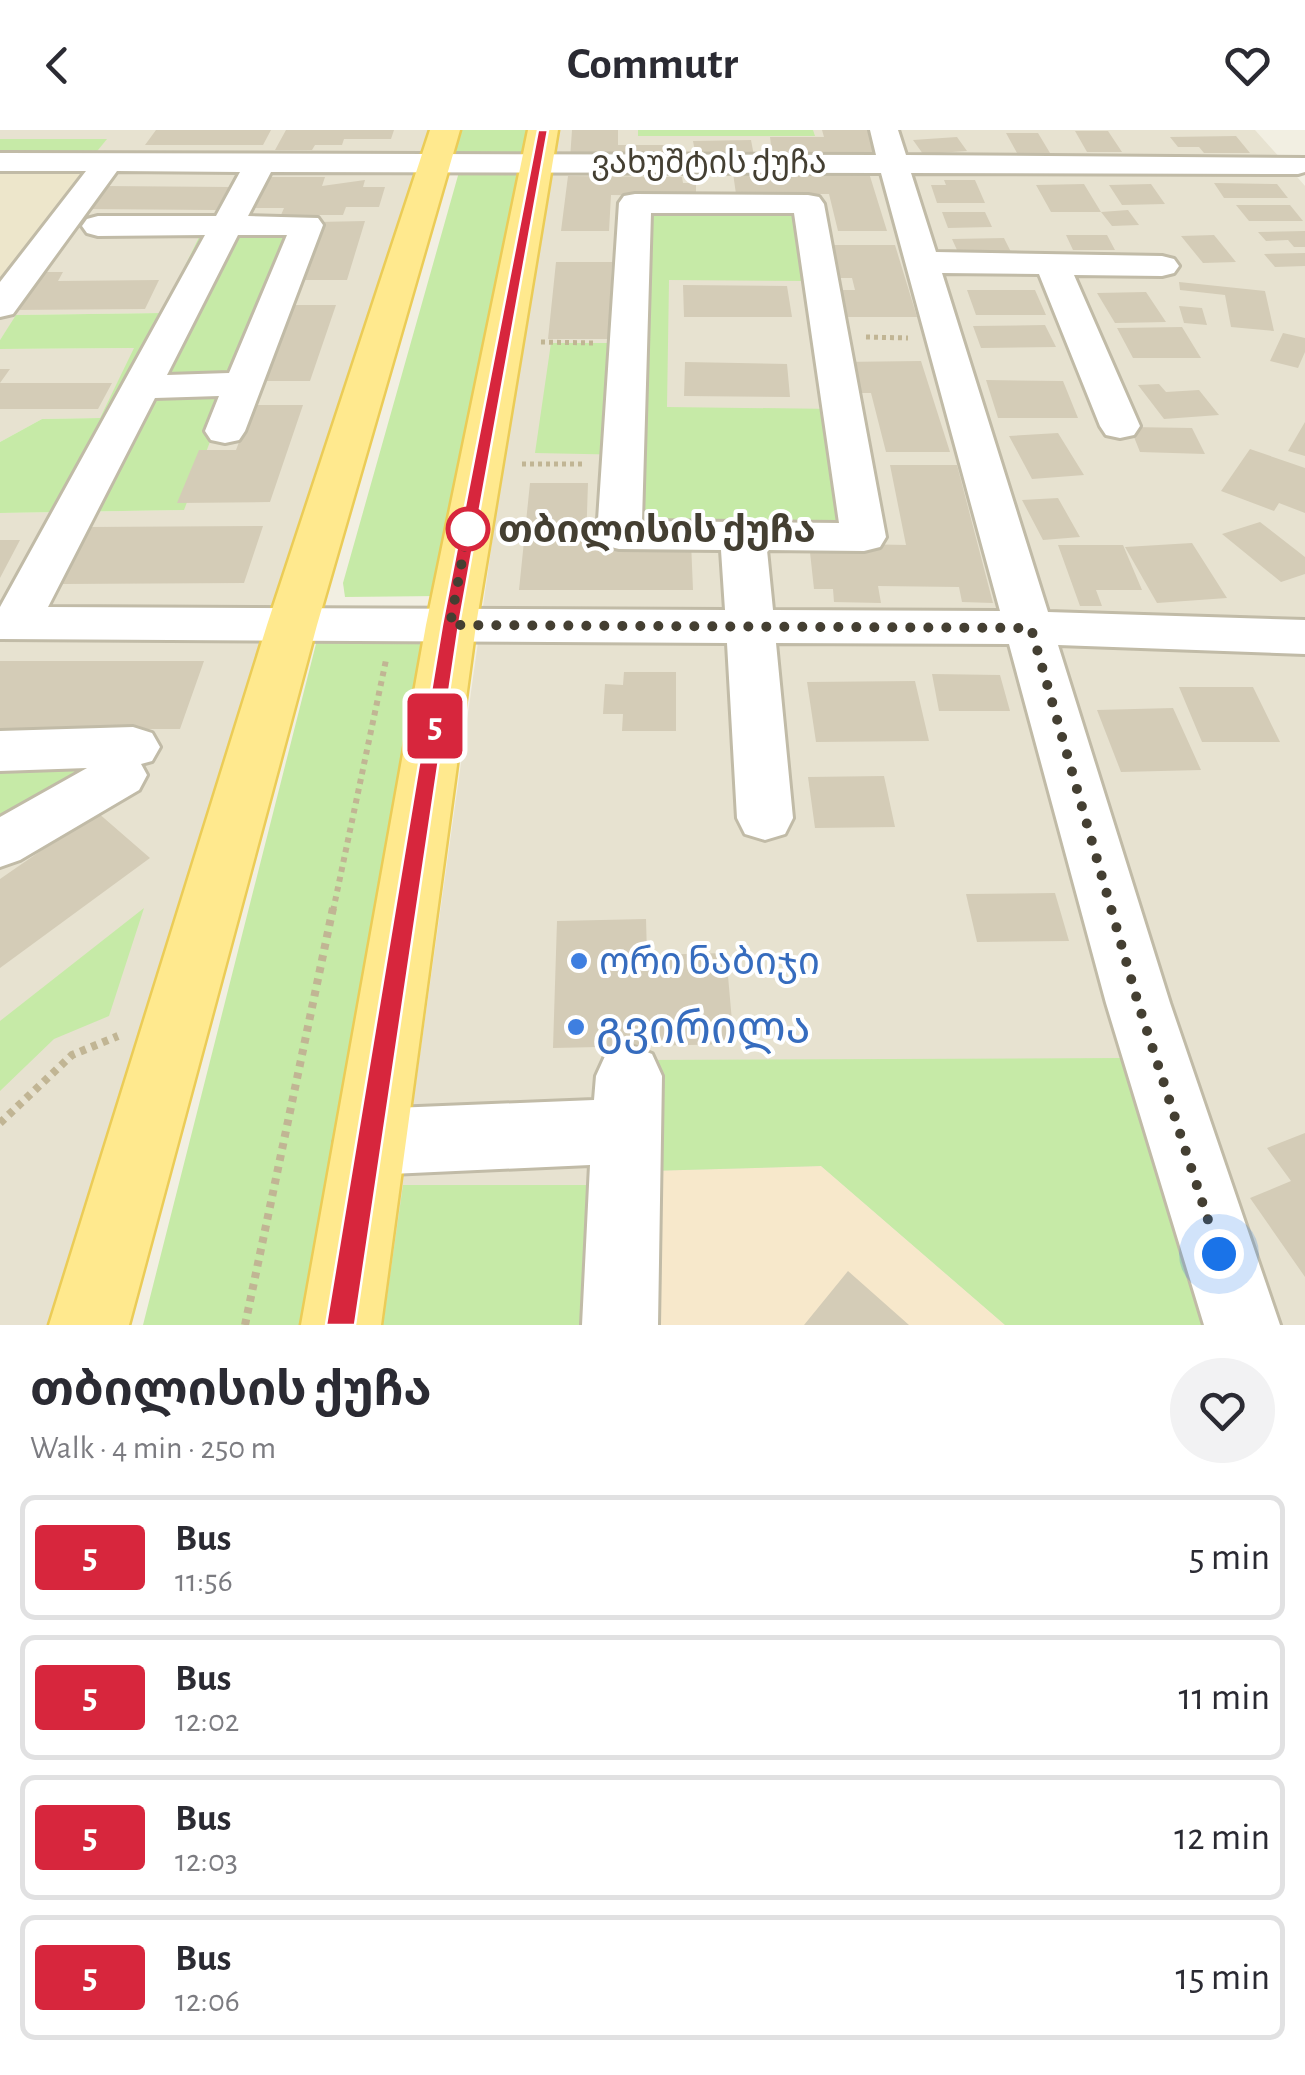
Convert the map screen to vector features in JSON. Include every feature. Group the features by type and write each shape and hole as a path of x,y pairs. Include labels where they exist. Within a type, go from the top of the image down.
{"main road":[{"path":"89,1325 292,625 441,145"},
{"path":"340,1325 450,625 541,145"}],"street":[{"path":"1265,130 1301,170"},
{"path":"0,306 131,132"},
{"name":"ვახუშტის ქუჩა","path":"0,162 261,161 441,145 541,145 714,162 889,146 1301,170"},
{"path":"889,146 1138,1003 1242,1325"},
{"path":"261,161 8,624 1031,628 1305,638"},
{"path":"714,162 720,204"},
{"path":"636,203 720,204 808,204 864,537 619,535 636,203"},
{"path":"98,226 306,225 225,431"},
{"path":"922,262 1162,266"},
{"path":"1052,264 1120,426"},
{"path":"140,387 246,384"},
{"path":"743,536 766,818"},
{"path":"0,751 127,761 0,844"},
{"path":"370,1142 628,1103 620,1325"}],"path":[{"path":"830,336 944,338"},
{"path":"505,342 628,343"},
{"path":"480,464 622,464"},
{"path":"244,1325 394,625"},
{"path":"0,1123 72,1055 134,1029"}],"shaded area":[{"path":"0,130 443,130 293,599 265,612 0,611 0,513 184,510 200,235 162,313 17,315 0,340 0,288 87,170 0,171 0,155 106,140 0,139"},
{"path":"550,130 867,130 1211,1325 1005,1325 821,1166 646,1325 382,1325"},
{"path":"889,130 1255,130 1282,160 898,157"},
{"path":"903,169 1292,171 1305,186 1305,622 1037,614"},
{"path":"88,170 0,288 0,171"},
{"path":"135,348 100,418 42,419 0,442 0,349"},
{"path":"0,633 270,633 79,1325 0,1325"},
{"path":"1059,646 1305,651 1305,1325 1269,1325"},
{"path":"821,1166 1005,1325 646,1325 647,1171"}],"green space":[{"path":"461,130 526,130 522,154 455,154"},
{"path":"638,130 813,130 815,136 638,136"},
{"path":"0,139 107,139 94,155 0,155"},
{"path":"519,171 439,596 345,597 343,583 459,172"},
{"path":"653,208 795,209 805,281 669,280 667,407 836,409 854,534 630,531 633,455 535,453 551,343 647,343"},
{"path":"289,234 184,510 0,513 0,442 42,419 100,418 134,348 0,349 0,340 16,315 162,313 200,235"},
{"path":"434,634 311,1325 143,1325 318,636"},
{"path":"117,754 0,834 0,758"},
{"path":"144,908 109,1016 54,1039 0,1091 0,1021"},
{"path":"1123,1058 1207,1325 1005,1325 821,1166 647,1171 639,1060"},
{"path":"403,1185 612,1185 609,1325 383,1325"}],"building":[{"path":"156,130 271,130 263,145 145,145"},
{"path":"286,130 394,130 391,139 344,139 342,145 315,145 312,150 275,150"},
{"path":"572,130 618,130 618,145 674,145 675,158 570,159"},
{"path":"822,130 869,130 877,153 772,153 770,137 824,137"},
{"path":"1075,131 1108,131 1122,152 1087,152"},
{"path":"1006,133 1038,133 1050,153 1017,153"},
{"path":"1236,136 1250,153 1204,153 1199,147 1178,147 1170,137"},
{"path":"957,137 967,151 923,154 913,140"},
{"path":"751,140 754,156 696,157 693,141"},
{"path":"733,173 869,173 887,231 838,231 829,194 790,194 791,201 737,201"},
{"path":"568,176 682,177 683,183 696,183 696,196 611,195 609,231 561,231"},
{"path":"268,177 325,177 322,186 365,180 363,187 385,187 379,207 346,207 343,215 281,215 284,208 254,208"},
{"path":"944,180 975,180 985,203 937,203 931,185 946,185"},
{"path":"1214,183 1277,184 1288,198 1224,198"},
{"path":"1084,184 1101,212 1051,212 1036,185"},
{"path":"1151,184 1165,204 1122,205 1109,185"},
{"path":"104,186 229,187 216,210 87,209"},
{"path":"1236,205 1290,205 1303,221 1249,221"},
{"path":"1128,210 1139,225 1112,226 1101,212"},
{"path":"942,212 985,212 992,227 948,228"},
{"path":"365,221 347,280 297,280 318,222"},
{"path":"1305,231 1305,247 1294,247 1288,240 1266,241 1258,232"},
{"path":"1066,235 1107,235 1115,250 1073,250"},
{"path":"1214,235 1236,262 1203,263 1181,236"},
{"path":"1004,238 1011,252 1001,252 1005,261 962,261 952,239"},
{"path":"826,245 895,245 917,317 836,317 830,290 855,290 852,278 834,278"},
{"path":"1305,253 1305,266 1275,267 1264,254"},
{"path":"556,262 612,262 609,339 548,339"},
{"path":"35,272 63,272 58,281 159,280 145,309 10,310"},
{"path":"1179,282 1265,291 1274,331 1231,327 1225,295 1180,290"},
{"path":"683,285 787,286 792,317 684,317"},
{"path":"967,290 1035,290 1046,315 976,315"},
{"path":"1146,292 1166,322 1115,323 1097,293"},
{"path":"286,305 336,305 310,381 255,381"},
{"path":"1179,306 1202,308 1207,325 1184,323"},
{"path":"1045,325 1056,347 981,348 973,326"},
{"path":"1182,327 1201,358 1133,358 1117,328"},
{"path":"1283,333 1305,338 1305,352 1298,368 1270,361"},
{"path":"921,361 950,452 886,452 871,393 847,393 840,362"},
{"path":"685,362 787,364 790,397 684,396"},
{"path":"0,369 10,369 0,383"},
{"path":"986,380 1063,381 1078,418 998,418"},
{"path":"0,383 112,383 98,409 0,409"},
{"path":"1159,384 1166,392 1199,390 1219,415 1164,419 1138,385"},
{"path":"253,405 303,405 270,502 177,503 199,450 236,450"},
{"path":"1305,422 1305,456 1288,451"},
{"path":"1130,427 1192,428 1205,454 1140,452"},
{"path":"1058,433 1084,475 1032,479 1009,436"},
{"path":"1250,449 1305,468 1305,513 1279,503 1274,511 1221,491"},
{"path":"890,465 957,465 993,603 962,602 959,587 878,586 881,603 834,602 833,589 814,589 809,543 906,545"},
{"path":"530,483 588,483 586,542 691,542 693,590 519,590"},
{"path":"1058,498 1080,537 1043,540 1022,500"},
{"path":"1260,522 1305,557 1305,574 1281,582 1222,534"},
{"path":"263,526 244,583 62,584 89,527"},
{"path":"0,540 20,540 0,578"},
{"path":"1192,543 1227,598 1157,603 1125,547"},
{"path":"1058,545 1123,545 1142,590 1096,590 1102,606 1080,606"},
{"path":"0,661 204,661 180,729 54,729 0,755"},
{"path":"624,672 676,672 676,731 622,731 623,714 603,714 605,684 623,685"},
{"path":"932,674 1000,675 1010,711 939,711"},
{"path":"915,681 929,741 816,742 807,682"},
{"path":"1179,687 1253,687 1280,742 1202,742"},
{"path":"1173,708 1201,770 1121,772 1097,710"},
{"path":"884,776 895,827 815,828 808,777"},
{"path":"97,812 150,858 0,968 0,879"},
{"path":"1055,893 1069,941 977,942 966,894"},
{"path":"646,919 647,955 726,953 734,1044 553,1048 557,921"},
{"path":"1305,1133 1305,1277 1250,1198 1291,1181 1267,1148"},
{"path":"848,1271 909,1325 804,1325"}],"bus line":[{"name":"5","path":"340,1325 450,625 543,130"}],"place":[{"name":"თბილისის ქუჩა","path":"468,529"},
{"name":"ორი ნაბიჯი","path":"579,961"},
{"name":"გვირილა","path":"576,1027"}],"route":[{"path":"468,529 450,625 1031,628 1138,1003 1219,1254"}]}
